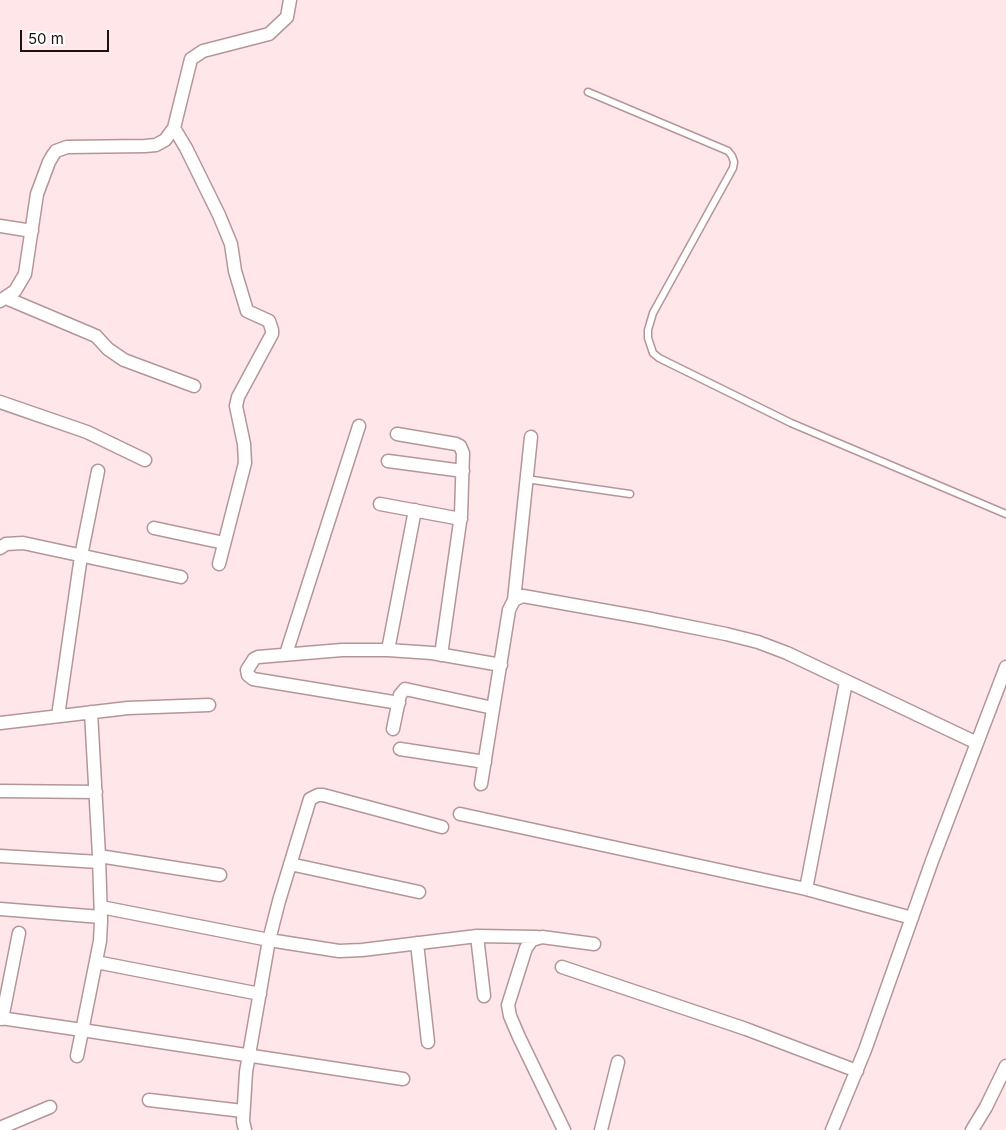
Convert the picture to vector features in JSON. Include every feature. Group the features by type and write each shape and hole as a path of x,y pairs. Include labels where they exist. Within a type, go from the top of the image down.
{"street":[{"path":"3,299 15,291 25,274 37,194 49,162 56,151 67,147 156,145 166,140 174,128 191,59 203,51 269,34 287,17 290,0"},
{"path":"174,128 219,215 231,244 235,271 247,311 269,321 272,326 272,334 238,397 236,406 244,444 245,463 219,564"},
{"path":"0,226 32,231"},
{"path":"3,299 96,336 108,349 124,360 194,386"},
{"path":"0,402 87,432 145,460"},
{"path":"286,654 359,426"},
{"path":"398,434 460,446 463,452 461,519 441,655"},
{"path":"481,784 509,610 514,600 531,437"},
{"path":"388,461 463,471"},
{"path":"58,716 81,556 98,470"},
{"path":"380,504 461,519"},
{"path":"388,650 414,510"},
{"path":"154,528 224,543"},
{"path":"0,548 6,544 23,543 181,577"},
{"path":"514,600 523,596 726,634 758,642 787,653 977,743"},
{"path":"398,703 253,679 248,675 247,670 254,659 262,656 342,650 388,650 441,655 500,665"},
{"path":"832,1130 857,1071 1006,667"},
{"path":"806,888 846,682"},
{"path":"393,729 402,691 409,689 493,708"},
{"path":"0,723 128,708 209,705"},
{"path":"77,1056 100,942 99,858 91,712"},
{"path":"400,749 485,762"},
{"path":"0,791 96,792"},
{"path":"245,1130 242,1121 249,1055 269,940 310,799 318,795 442,826"},
{"path":"460,814 806,888 912,918"},
{"path":"0,856 99,858 220,875"},
{"path":"290,864 420,892"},
{"path":"0,909 101,912 339,951 477,936 537,937 594,944"},
{"path":"19,933 1,1019 403,1079"},
{"path":"477,936 484,996"},
{"path":"537,937 529,942 526,948 510,997 508,1010 518,1037 564,1130"},
{"path":"416,943 428,1042"},
{"path":"96,962 260,994"},
{"path":"562,967 746,1029 857,1071"},
{"path":"601,1130 618,1062"},
{"path":"972,1130 986,1107 1006,1066"},
{"path":"149,1100 243,1111"},
{"path":"0,1128 50,1107"}],"lane":[{"path":"588,92 728,151 734,162 733,168 653,313 648,330 648,338 653,353 659,358 791,424 1006,514"},
{"path":"526,479 630,494"}]}
